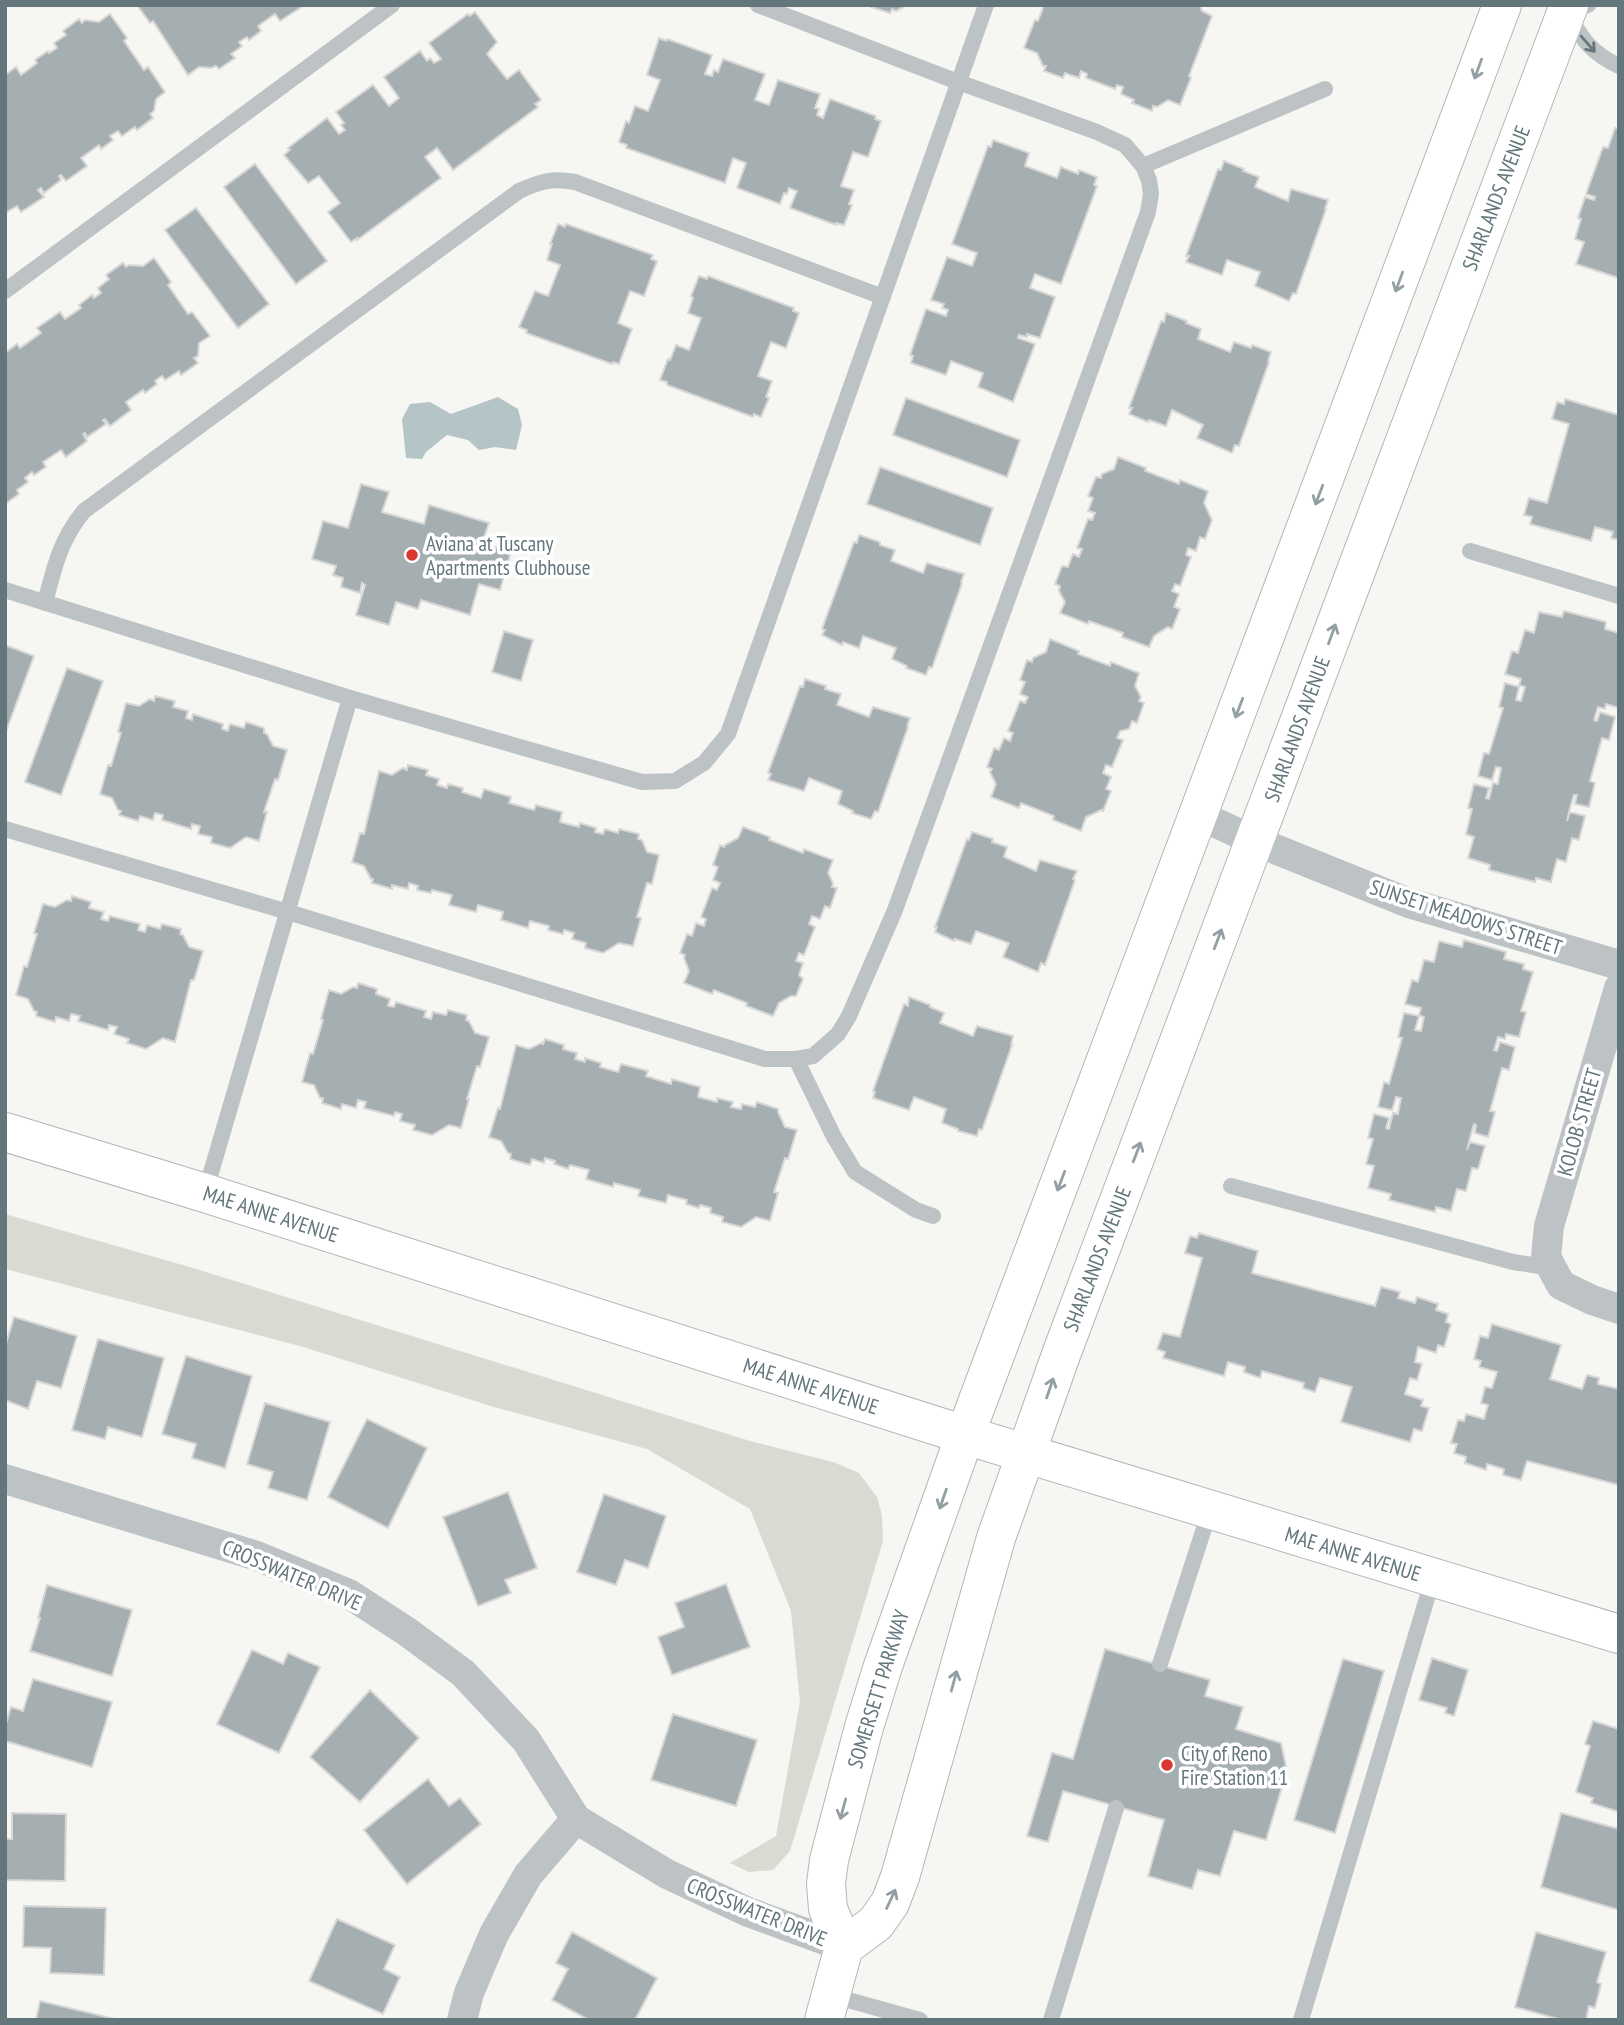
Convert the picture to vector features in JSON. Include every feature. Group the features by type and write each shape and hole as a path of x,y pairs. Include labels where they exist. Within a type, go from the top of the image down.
{"main road":[{"path":"965,1435 1502,5"},
{"name":"SHARLANDS AVENUE","path":"1027,1453 1062,1352 1568,7"},
{"name":"MAE ANNE AVENUE","path":"5,1132 965,1435 1619,1634"},
{"name":"SOMERSETT PARKWAY","path":"844,1947 828,1909 826,1884 829,1860 883,1666 965,1435"},
{"path":"827,2007 844,1947 876,1923 890,1903 900,1877 996,1538 1027,1453"}],"street":[{"name":"SUNSET MEADOWS STREET","path":"1199,815 1255,841 1409,903 1619,965"},
{"name":"KOLOB STREET","path":"1549,1262 1549,1226 1619,988"},
{"path":"1549,1262 1561,1285 1592,1300 1619,1308"},
{"name":"CROSSWATER DRIVE","path":"6,1482 257,1556 349,1594 463,1673 526,1740 576,1819 667,1874 748,1912 844,1947"},
{"path":"462,2020 469,1993 494,1934 528,1875 576,1819"}],"lane":[{"path":"5,291 392,5"},
{"path":"5,829 288,912 765,1059 813,1056 838,1034 849,1016 895,910 1148,212 1151,194 1143,166 1125,145 1097,132 758,5"},
{"path":"5,590 351,698 642,782 675,781 704,763 729,734 986,5"},
{"path":"1568,7 1586,44 1602,58 1619,66"},
{"path":"1143,166 1325,89"},
{"path":"45,603 59,553 71,527 84,511 519,191 542,181 561,179 575,183 883,297"},
{"path":"1470,551 1619,596"},
{"path":"205,1193 351,698"},
{"path":"796,1059 834,1137 855,1172 916,1210 933,1216"},
{"path":"1231,1186 1513,1262 1549,1262"},
{"path":"1160,1664 1210,1510"},
{"path":"1301,2020 1433,1578"},
{"path":"1051,2020 1116,1808"},
{"path":"827,2007 920,2020"}],"shaded area":[{"path":"498,397 518,409 522,425 516,450 495,447 479,450 468,440 447,435 426,452 422,459 406,458 402,419 410,404 430,402 451,414"},
{"path":"5,1214 193,1268 750,1441 833,1462 859,1473 877,1497 882,1515 883,1541 790,1851 773,1870 749,1872 730,1863 776,1836 800,1702 791,1611 750,1509 647,1449 494,1407 300,1346 5,1269"}],"building":[{"path":"137,5 303,6 280,21 275,14 258,26 261,31 249,40 247,37 239,42 242,46 231,54 235,58 219,69 216,66 199,67 188,75 153,21 150,23"},
{"path":"907,5 896,11 892,9 890,13 871,7"},
{"path":"1044,5 1200,5 1202,11 1212,16 1180,105 1168,100 1157,107 1153,106 1152,111 1132,103 1134,100 1121,94 1123,87 1117,85 1115,89 1086,78 1087,74 1081,71 1079,78 1065,73 1063,78 1044,71 1046,66 1043,66 1037,53 1024,48"},
{"path":"475,12 497,42 487,54 507,79 519,70 541,100 535,104 538,107 453,170 437,148 425,157 441,178 351,242 328,212 340,203 319,176 308,183 284,155 290,150 288,148 327,118 339,134 345,130 341,125 344,123 336,112 373,85 389,106 399,98 384,77 420,51 427,61 430,58 434,63 441,59 429,43 468,14 470,16"},
{"path":"110,14 144,70 148,67 165,92 156,99 154,111 150,114 153,118 137,130 135,127 122,136 118,131 110,136 113,140 101,149 99,145 81,158 87,166 66,181 59,176 61,180 44,193 41,188 38,190 44,197 21,212 17,206 5,213 5,75 16,67 21,75 37,63 35,60 57,48 54,43 66,35 63,31 79,19 82,23 85,20 99,22"},
{"path":"659,38 712,55 705,74 712,76 714,70 718,72 723,59 765,74 755,100 769,105 778,80 820,94 815,108 819,109 817,115 823,118 830,99 876,116 875,119 881,121 868,157 853,152 841,186 854,190 849,204 852,205 844,225 836,225 790,208 797,191 789,188 780,204 737,188 746,163 733,158 725,183 626,148 627,145 619,142 626,121 629,123 635,106 648,111 660,80 647,75"},
{"path":"1615,128 1619,129 1619,278 1576,264 1584,242 1575,239 1585,197 1594,200 1595,197 1586,194 1603,147 1608,148"},
{"path":"993,140 1029,153 1025,166 1057,178 1061,167 1078,174 1079,170 1097,177 1094,185 1097,186 1061,284 1035,274 1030,288 1055,297 1040,338 1027,334 1027,337 1019,335 1018,338 1035,344 1013,402 978,387 983,373 951,361 946,375 911,363 913,356 910,355 926,309 946,316 948,310 942,308 944,304 931,300 947,257 972,266 977,253 952,244 988,146 991,147"},
{"path":"1224,161 1259,177 1255,187 1288,201 1291,189 1328,200 1296,294 1293,293 1289,301 1255,286 1260,272 1227,260 1222,275 1186,262 1218,169 1221,170"},
{"path":"255,164 327,261 296,284 224,187"},
{"path":"196,208 269,304 238,328 165,230"},
{"path":"558,224 565,227 566,224 653,255 651,259 657,261 644,296 630,291 618,323 632,329 619,364 612,364 526,333 527,330 519,327 535,291 548,296 560,265 547,260"},
{"path":"154,258 188,314 192,312 210,336 199,343 198,356 194,358 198,363 181,375 179,371 165,380 162,376 155,381 157,384 145,393 143,390 126,402 131,410 110,426 103,420 106,424 87,437 83,434 87,441 66,457 61,450 43,462 46,467 25,478 28,482 17,490 19,494 5,504 5,353 17,344 20,348 41,333 37,328 60,312 65,319 81,308 79,305 92,295 94,298 101,293 98,288 109,279 106,275 123,263 126,267 143,266"},
{"path":"699,276 707,279 708,276 794,308 793,311 799,313 786,348 771,342 758,376 772,381 761,417 754,414 753,417 660,380 676,345 689,350 701,318 688,313"},
{"path":"1166,313 1201,329 1198,339 1230,352 1234,342 1271,352 1239,446 1235,445 1232,453 1197,438 1203,425 1172,410 1166,426 1129,414"},
{"path":"906,398 1020,440 1007,477 893,435"},
{"path":"1565,399 1619,415 1619,540 1611,538 1613,532 1595,527 1591,541 1530,524 1532,517 1524,515 1529,498 1547,503 1569,424 1552,419 1557,402 1564,404"},
{"path":"1118,457 1179,484 1180,480 1208,491 1204,503 1212,520 1205,539 1200,537 1196,551 1188,548 1186,555 1191,557 1180,586 1175,584 1172,591 1179,594 1174,607 1180,609 1172,629 1168,627 1154,636 1149,647 1122,637 1123,633 1060,613 1065,602 1059,591 1060,586 1055,584 1062,566 1068,567 1073,554 1079,557 1082,549 1077,548 1088,519 1092,520 1095,513 1088,511 1093,498 1088,496 1096,477 1101,478 1102,474 1114,469"},
{"path":"880,467 993,508 980,545 867,504"},
{"name":"Aviana at Tuscany Apartments Clubhouse","path":"361,484 389,492 382,512 424,524 429,505 489,523 482,543 511,552 500,590 479,584 470,615 421,600 418,609 396,602 389,625 356,615 365,585 362,583 360,593 341,587 343,578 333,575 336,566 312,559 323,521 348,528"},
{"path":"859,535 895,550 891,561 923,573 927,563 964,574 932,668 929,667 926,675 906,668 907,666 892,659 896,648 863,636 859,648 843,642 842,645 822,635 854,542 857,543"},
{"path":"1564,611 1606,622 1605,629 1619,633 1619,708 1606,704 1605,709 1598,707 1594,720 1597,721 1600,712 1615,717 1609,740 1602,738 1590,781 1595,783 1589,807 1575,804 1577,795 1574,795 1571,804 1567,821 1570,812 1585,816 1579,840 1572,838 1566,862 1557,859 1551,882 1536,878 1535,882 1489,870 1490,865 1468,858 1474,837 1466,834 1472,809 1468,808 1474,784 1489,788 1486,798 1489,799 1493,783 1498,784 1501,768 1496,767 1492,780 1478,776 1484,753 1489,754 1503,708 1499,707 1505,683 1519,687 1516,700 1521,701 1525,687 1519,685 1521,679 1505,674 1512,651 1518,653 1525,630 1534,633 1539,612 1562,617"},
{"path":"504,631 533,640 521,681 492,672"},
{"path":"1050,639 1079,651 1078,654 1110,666 1111,662 1139,673 1135,686 1141,697 1139,701 1144,703 1137,723 1132,721 1129,729 1120,731 1117,738 1123,740 1112,767 1106,765 1103,773 1111,777 1106,789 1111,791 1103,811 1086,817 1081,831 1053,820 1054,816 1021,803 1019,808 991,797 996,784 990,772 992,769 987,767 994,748 999,750 1004,738 1010,741 1013,733 1008,731 1020,701 1025,703 1028,697 1020,694 1025,682 1020,680 1027,660 1032,662 1033,658 1046,652"},
{"path":"5,645 34,656 5,734"},
{"path":"67,668 103,681 61,795 25,782"},
{"path":"805,679 841,694 837,705 869,717 873,707 910,718 878,812 875,811 871,819 852,813 853,811 838,804 842,791 809,778 804,791 768,780 771,774 768,773"},
{"path":"155,696 175,701 173,707 188,711 186,718 192,720 193,714 223,724 222,729 228,731 230,724 244,728 246,722 264,728 264,733 273,746 287,750 264,812 267,812 259,841 246,837 230,848 211,843 212,837 198,834 200,826 192,824 191,829 162,820 163,815 155,813 153,820 140,816 138,821 119,815 121,811 112,798 100,794 121,733 118,732 126,703 139,706 150,699 154,701"},
{"path":"408,765 428,770 426,775 439,779 437,785 447,788 448,784 463,788 462,792 481,798 484,789 511,797 509,803 534,810 536,805 562,812 560,822 579,827 580,823 596,828 595,832 603,834 605,829 618,833 619,829 639,834 638,839 642,840 647,852 659,855 652,884 647,883 637,917 641,918 633,946 619,943 603,953 585,948 586,943 572,939 574,933 564,930 563,934 548,930 549,926 530,921 528,928 501,920 503,912 478,905 476,912 449,905 452,895 432,890 431,893 417,890 418,886 409,883 408,889 392,885 392,889 372,883 373,879 364,866 352,862 360,833 364,834 379,771 392,775 403,768 407,770"},
{"path":"743,827 803,853 804,849 833,860 828,873 832,887 837,888 830,908 825,906 820,919 812,916 809,924 815,927 804,955 799,953 796,961 803,963 799,975 803,979 796,996 779,1003 773,1016 714,990 712,994 684,983 689,971 685,955 680,953 687,934 692,936 696,923 704,926 706,919 701,917 712,888 717,890 720,883 713,880 718,867 713,865 720,845 724,847 738,838"},
{"path":"972,832 1007,847 1004,857 1036,871 1040,860 1077,871 1045,965 1041,963 1038,972 1003,957 1009,943 976,931 971,944 955,939 954,941 935,932 967,839 969,840"},
{"path":"72,896 91,902 89,908 104,912 101,919 108,921 110,916 140,924 138,930 145,932 147,925 160,929 162,924 181,929 180,934 189,947 203,951 194,980 191,980 175,1042 163,1038 146,1049 127,1043 129,1039 114,1034 117,1027 109,1025 108,1030 78,1021 80,1016 71,1014 69,1021 56,1017 55,1022 36,1016 37,1012 28,999 16,995 37,934 34,933 43,904 55,907 67,900 71,901"},
{"path":"1464,940 1506,952 1504,959 1524,964 1523,969 1533,972 1521,1011 1526,1012 1519,1037 1506,1034 1505,1039 1498,1037 1494,1050 1497,1051 1500,1042 1515,1047 1509,1070 1502,1068 1490,1111 1495,1112 1488,1137 1475,1133 1474,1124 1467,1150 1470,1142 1485,1146 1478,1169 1472,1168 1466,1191 1457,1189 1451,1211 1436,1207 1435,1212 1389,1200 1391,1194 1368,1188 1374,1166 1366,1164 1373,1139 1368,1138 1374,1114 1389,1118 1386,1128 1389,1129 1393,1113 1398,1114 1401,1098 1396,1097 1392,1110 1378,1107 1384,1082 1389,1084 1402,1038 1398,1037 1404,1013 1419,1016 1415,1030 1421,1031 1424,1017 1419,1015 1421,1008 1405,1004 1412,980 1418,982 1424,960 1434,962 1439,941 1462,947"},
{"path":"358,983 377,989 376,994 390,999 388,1006 394,1007 396,1002 426,1011 424,1017 431,1019 433,1012 446,1015 448,1010 467,1015 466,1020 475,1033 489,1037 480,1067 477,1066 461,1128 449,1125 432,1135 413,1130 415,1125 400,1121 402,1114 395,1112 394,1116 364,1108 366,1102 358,1100 356,1108 342,1104 341,1109 322,1103 323,1098 320,1098 314,1085 302,1082 323,1020 321,1019 329,990 341,994 353,987 357,988"},
{"path":"909,997 944,1013 940,1023 973,1036 977,1026 1013,1036 982,1130 979,1129 977,1136 942,1123 946,1109 914,1097 909,1110 873,1098 873,1091 904,1004 908,1006"},
{"path":"545,1039 564,1045 563,1049 577,1053 575,1059 585,1062 585,1058 601,1063 600,1067 618,1072 621,1064 648,1071 646,1076 671,1084 672,1079 700,1087 698,1097 717,1102 717,1098 733,1102 731,1107 741,1109 742,1104 755,1107 757,1102 778,1109 785,1127 797,1130 774,1192 778,1193 770,1221 756,1217 741,1227 722,1222 723,1217 710,1213 711,1208 686,1204 687,1200 668,1195 666,1203 638,1196 640,1190 614,1183 613,1187 586,1179 589,1170 570,1165 568,1169 545,1158 544,1163 532,1159 530,1165 510,1159 511,1154 501,1141 489,1137 498,1108 500,1109 516,1045 529,1049 543,1044"},
{"path":"1199,1233 1258,1251 1252,1273 1375,1306 1381,1287 1400,1292 1398,1298 1415,1303 1417,1297 1438,1304 1436,1310 1448,1314 1446,1322 1451,1324 1444,1347 1438,1345 1436,1353 1418,1347 1415,1362 1422,1364 1417,1380 1410,1378 1405,1394 1423,1400 1421,1406 1429,1408 1422,1431 1414,1429 1410,1442 1341,1422 1352,1387 1320,1378 1315,1392 1303,1388 1304,1383 1262,1371 1260,1378 1244,1372 1245,1367 1228,1362 1224,1376 1163,1358 1165,1352 1157,1349 1163,1333 1180,1337 1202,1258 1185,1253 1190,1236 1197,1238"},
{"path":"14,1317 77,1336 61,1388 37,1381 28,1409 5,1400 5,1347"},
{"path":"1492,1324 1561,1345 1550,1379 1582,1389 1587,1375 1599,1378 1598,1384 1619,1389 1619,1485 1527,1461 1521,1480 1503,1475 1504,1469 1487,1464 1486,1470 1465,1463 1466,1457 1454,1453 1457,1444 1451,1443 1458,1420 1464,1421 1466,1414 1484,1419 1488,1405 1481,1403 1485,1387 1492,1388 1497,1372 1479,1367 1481,1361 1474,1359 1480,1336 1488,1338"},
{"path":"98,1339 164,1358 142,1437 108,1427 105,1439 72,1430"},
{"path":"186,1356 252,1376 225,1468 192,1458 196,1444 162,1434"},
{"path":"265,1403 330,1422 307,1500 268,1488 273,1472 247,1464"},
{"path":"367,1419 427,1448 388,1528 328,1497"},
{"path":"508,1492 537,1568 505,1580 511,1593 478,1606 443,1517"},
{"path":"604,1494 666,1516 648,1568 625,1560 616,1585 577,1572"},
{"path":"726,1584 750,1647 672,1675 658,1637 684,1627 675,1603"},
{"path":"47,1585 132,1610 112,1676 30,1651"},
{"name":"City of Reno Fire Station 11","path":"1105,1649 1210,1680 1205,1696 1243,1707 1236,1729 1281,1743 1287,1771 1266,1840 1234,1831 1220,1876 1198,1870 1192,1889 1148,1876 1164,1820 1063,1791 1048,1842 1027,1836 1052,1753 1073,1759"},
{"path":"252,1650 283,1664 288,1653 320,1667 279,1753 217,1724"},
{"path":"1432,1658 1468,1670 1454,1716 1445,1713 1447,1708 1419,1700"},
{"path":"1343,1659 1384,1671 1335,1833 1294,1820"},
{"path":"33,1679 112,1702 92,1767 5,1741 5,1727 11,1707 23,1711"},
{"path":"370,1690 419,1738 360,1802 310,1757"},
{"path":"673,1714 757,1740 736,1806 651,1780"},
{"path":"1593,1721 1619,1729 1619,1812 1591,1803 1593,1798 1576,1792 1590,1746 1585,1744"},
{"path":"428,1779 449,1806 460,1798 481,1824 407,1884 364,1830"},
{"path":"12,1813 66,1814 65,1881 5,1880 5,1839 12,1839"},
{"path":"1561,1813 1619,1829 1619,1910 1541,1887"},
{"path":"24,1906 106,1908 104,1975 50,1973 51,1948 23,1947"},
{"path":"337,1919 395,1945 384,1969 400,1977 383,2014 309,1981"},
{"path":"572,1932 657,1978 635,2020 589,2020 552,2000 568,1969 556,1963"},
{"path":"1536,1932 1606,1952 1597,1982 1601,1984 1595,2008 1589,2006 1586,2020 1562,2020 1515,2007"},
{"path":"40,2001 119,2020 36,2020"}],"place":[{"name":"Aviana at Tuscany Apartments Clubhouse","path":"412,555"},
{"name":"City of Reno Fire Station 11","path":"1167,1765"}]}
